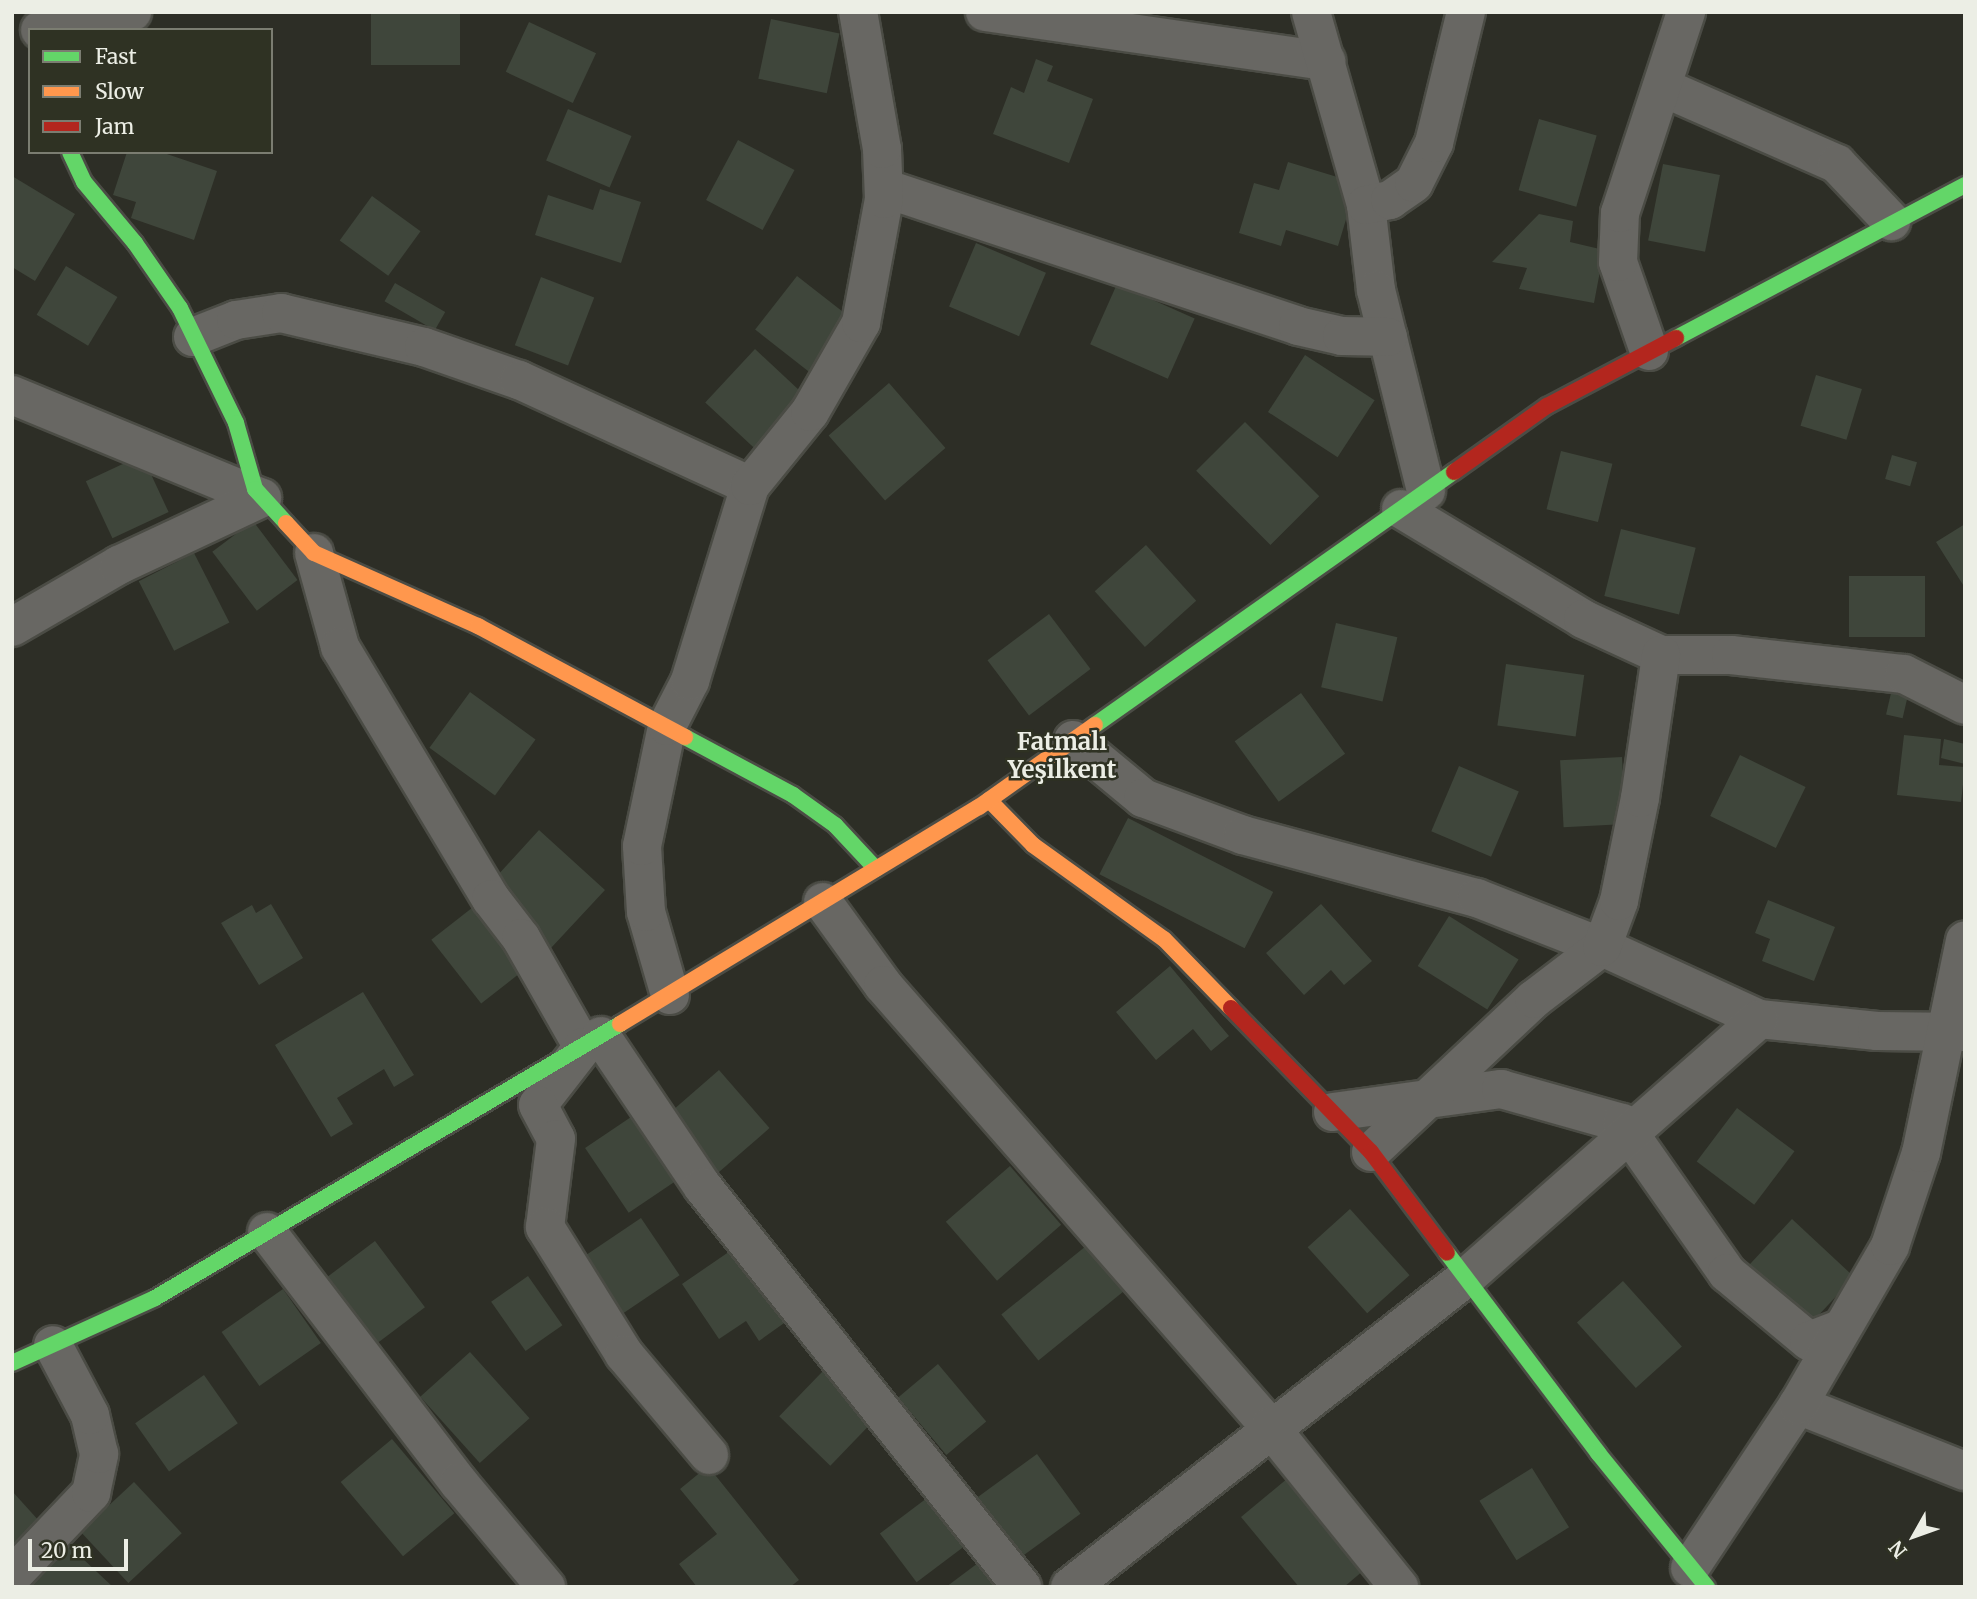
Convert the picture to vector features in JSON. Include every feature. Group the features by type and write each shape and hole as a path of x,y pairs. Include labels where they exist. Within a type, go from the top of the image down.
{"street":[{"path":"50,28 132,12"},
{"path":"670,995 646,912 642,846 667,726 694,670 750,486 810,412 861,323 884,188 882,149 858,12"},
{"path":"985,12 1326,61"},
{"path":"1311,12 1366,205 1376,290 1388,337 1414,500 1583,619 1661,655 1731,655 1904,674 1965,705"},
{"path":"1366,205 1390,201 1414,183 1434,143 1466,12"},
{"path":"1649,351 1618,262 1620,213 1686,12"},
{"path":"1662,86 1837,164 1891,221"},
{"path":"71,154 84,182 135,243 180,308 236,424 262,498 314,554 478,626 793,795 835,825 876,869"},
{"path":"12,1363 155,1298 670,995 989,800 1547,406 1891,221 1965,185"},
{"path":"884,188 1298,326 1342,336 1388,337"},
{"path":"193,337 236,320 281,313 424,347 519,380 750,486"},
{"path":"12,395 262,498"},
{"path":"12,626 119,565 262,498"},
{"path":"314,554 340,647 491,899 592,1041 703,1187 1022,1587"},
{"path":"1371,1152 1424,1099 1534,999 1602,947 1619,901 1640,798 1661,655"},
{"path":"1073,740 1143,798 1243,835 1477,898 1602,947 1759,1019 1877,1031 1957,1031"},
{"path":"989,800 1032,845 1164,939 1371,1152 1468,1276 1598,1453 1699,1577 1890,1246 1957,1031 1965,941"},
{"path":"823,902 883,985 1270,1427 1399,1587"},
{"path":"1070,1587 1270,1427 1468,1276 1759,1019"},
{"path":"592,1041 538,1105 556,1139 545,1227 624,1354 709,1455"},
{"path":"1334,1112 1502,1088 1622,1122 1727,1273 1809,1340 1841,1329"},
{"path":"267,1232 459,1483 546,1587"},
{"path":"12,1576 91,1493 99,1454 90,1415 53,1345"},
{"path":"1798,1405 1965,1471"}],"building":[{"path":"371,12 460,12 460,65 371,65"},
{"path":"771,19 839,34 827,93 758,79"},
{"path":"529,22 596,53 573,103 506,72"},
{"path":"1036,59 1053,66 1047,81 1093,99 1069,163 993,134 1011,87 1024,93"},
{"path":"568,109 632,136 610,188 546,161"},
{"path":"1539,119 1597,136 1576,207 1519,190"},
{"path":"738,140 795,170 763,230 706,200"},
{"path":"126,154 167,154 217,171 194,240 131,218 136,202 113,195"},
{"path":"1288,162 1357,183 1338,246 1286,230 1281,246 1239,233 1254,183 1279,190"},
{"path":"1663,164 1720,175 1705,252 1648,241"},
{"path":"12,176 75,214 35,281 12,267"},
{"path":"600,189 641,202 621,263 535,235 548,195 593,210"},
{"path":"372,196 421,231 388,276 340,240"},
{"path":"1539,214 1573,221 1570,242 1604,250 1594,303 1519,289 1527,268 1492,262"},
{"path":"976,243 1046,273 1019,336 949,307"},
{"path":"66,266 117,297 88,346 37,315"},
{"path":"797,276 855,322 813,375 755,330"},
{"path":"541,277 594,297 568,366 515,345"},
{"path":"395,283 445,312 435,330 384,301"},
{"path":"1117,284 1195,319 1168,379 1090,344"},
{"path":"755,349 804,395 754,448 705,402"},
{"path":"1305,355 1375,400 1338,457 1268,412"},
{"path":"1816,375 1862,389 1846,440 1801,426"},
{"path":"889,383 945,448 885,500 829,435"},
{"path":"1245,422 1319,496 1270,545 1196,471"},
{"path":"1561,451 1612,464 1598,522 1546,509"},
{"path":"142,455 169,512 112,538 86,481"},
{"path":"1892,455 1917,462 1910,486 1885,479"},
{"path":"253,521 298,580 257,611 212,552"},
{"path":"1965,524 1965,588 1936,542"},
{"path":"1621,529 1696,548 1679,615 1604,596"},
{"path":"1146,545 1196,601 1145,647 1095,591"},
{"path":"194,553 229,622 174,651 139,581"},
{"path":"1849,576 1925,576 1925,637 1849,637"},
{"path":"1049,614 1091,669 1029,715 988,660"},
{"path":"1336,623 1397,637 1383,701 1321,687"},
{"path":"1506,664 1584,675 1576,736 1497,725"},
{"path":"470,692 536,740 495,795 429,748"},
{"path":"1301,693 1345,754 1279,802 1235,741"},
{"path":"1891,693 1908,697 1903,718 1886,714"},
{"path":"1904,735 1941,739 1939,765 1965,767 1961,802 1897,795"},
{"path":"1944,739 1965,744 1965,764 1941,758"},
{"path":"1740,755 1806,787 1776,848 1710,816"},
{"path":"1622,757 1626,824 1564,827 1560,760"},
{"path":"1459,766 1519,791 1491,857 1431,831"},
{"path":"1128,818 1273,892 1245,948 1099,874"},
{"path":"539,830 605,890 551,948 505,906 515,896 496,877"},
{"path":"1768,900 1835,927 1814,981 1762,961 1770,939 1755,933"},
{"path":"271,904 303,958 259,985 221,923 252,905 256,913"},
{"path":"477,904 527,968 481,1004 431,940"},
{"path":"1321,904 1372,961 1344,985 1331,970 1304,995 1266,953"},
{"path":"1449,916 1519,959 1487,1009 1418,966"},
{"path":"1170,966 1229,1036 1211,1051 1193,1029 1156,1060 1116,1012"},
{"path":"363,992 414,1075 394,1087 384,1069 337,1098 353,1124 331,1137 275,1045"},
{"path":"719,1070 770,1128 717,1174 666,1116"},
{"path":"1737,1108 1795,1151 1754,1205 1697,1162"},
{"path":"634,1115 678,1180 629,1213 585,1148"},
{"path":"1010,1166 1061,1225 997,1281 946,1222"},
{"path":"1350,1209 1410,1275 1367,1313 1308,1247"},
{"path":"641,1218 680,1275 623,1313 585,1256"},
{"path":"1792,1219 1854,1277 1806,1328 1744,1270"},
{"path":"375,1241 425,1307 378,1343 328,1277"},
{"path":"1086,1246 1123,1292 1038,1360 1001,1315"},
{"path":"736,1247 787,1321 759,1341 746,1321 719,1339 682,1284"},
{"path":"528,1276 562,1325 526,1351 491,1302"},
{"path":"1623,1281 1682,1346 1636,1388 1577,1322"},
{"path":"283,1289 321,1343 259,1386 222,1332"},
{"path":"470,1352 530,1418 480,1463 420,1397"},
{"path":"938,1364 986,1421 946,1455 898,1397"},
{"path":"823,1371 874,1420 830,1466 779,1416"},
{"path":"204,1375 238,1423 169,1472 135,1423"},
{"path":"392,1439 454,1513 403,1556 341,1482"},
{"path":"1037,1454 1080,1514 1014,1562 971,1502"},
{"path":"708,1466 799,1580 790,1587 697,1587 679,1564 717,1534 680,1489"},
{"path":"1532,1468 1569,1527 1517,1560 1479,1501"},
{"path":"1294,1473 1370,1565 1344,1587 1299,1587 1241,1517"},
{"path":"134,1482 182,1533 128,1583 81,1532"},
{"path":"12,1491 40,1522 12,1547"},
{"path":"931,1495 968,1544 917,1582 880,1534"},
{"path":"66,1543 113,1587 24,1587"},
{"path":"982,1560 1002,1587 946,1587"}],"traffic: fast":[{"path":"71,154 84,182 135,243 180,308 236,423 255,489 286,523"},
{"path":"1676,338 1965,185"},
{"path":"1095,725 1454,472"},
{"path":"685,737 793,795 835,825 876,869"},
{"path":"12,1363 155,1298 620,1024"},
{"path":"1447,1253 1598,1453 1707,1587"}],"traffic: slow":[{"path":"286,523 314,553 478,626 685,737"},
{"path":"620,1024 979,807 1095,725"},
{"path":"989,800 1033,845 1164,939 1231,1008"}],"traffic: jam":[{"path":"1454,472 1547,406 1676,338"},
{"path":"1231,1008 1371,1152 1447,1253"}],"district":[{"name":"Fatmalı Yeşilkent","path":"1062,756"}]}
